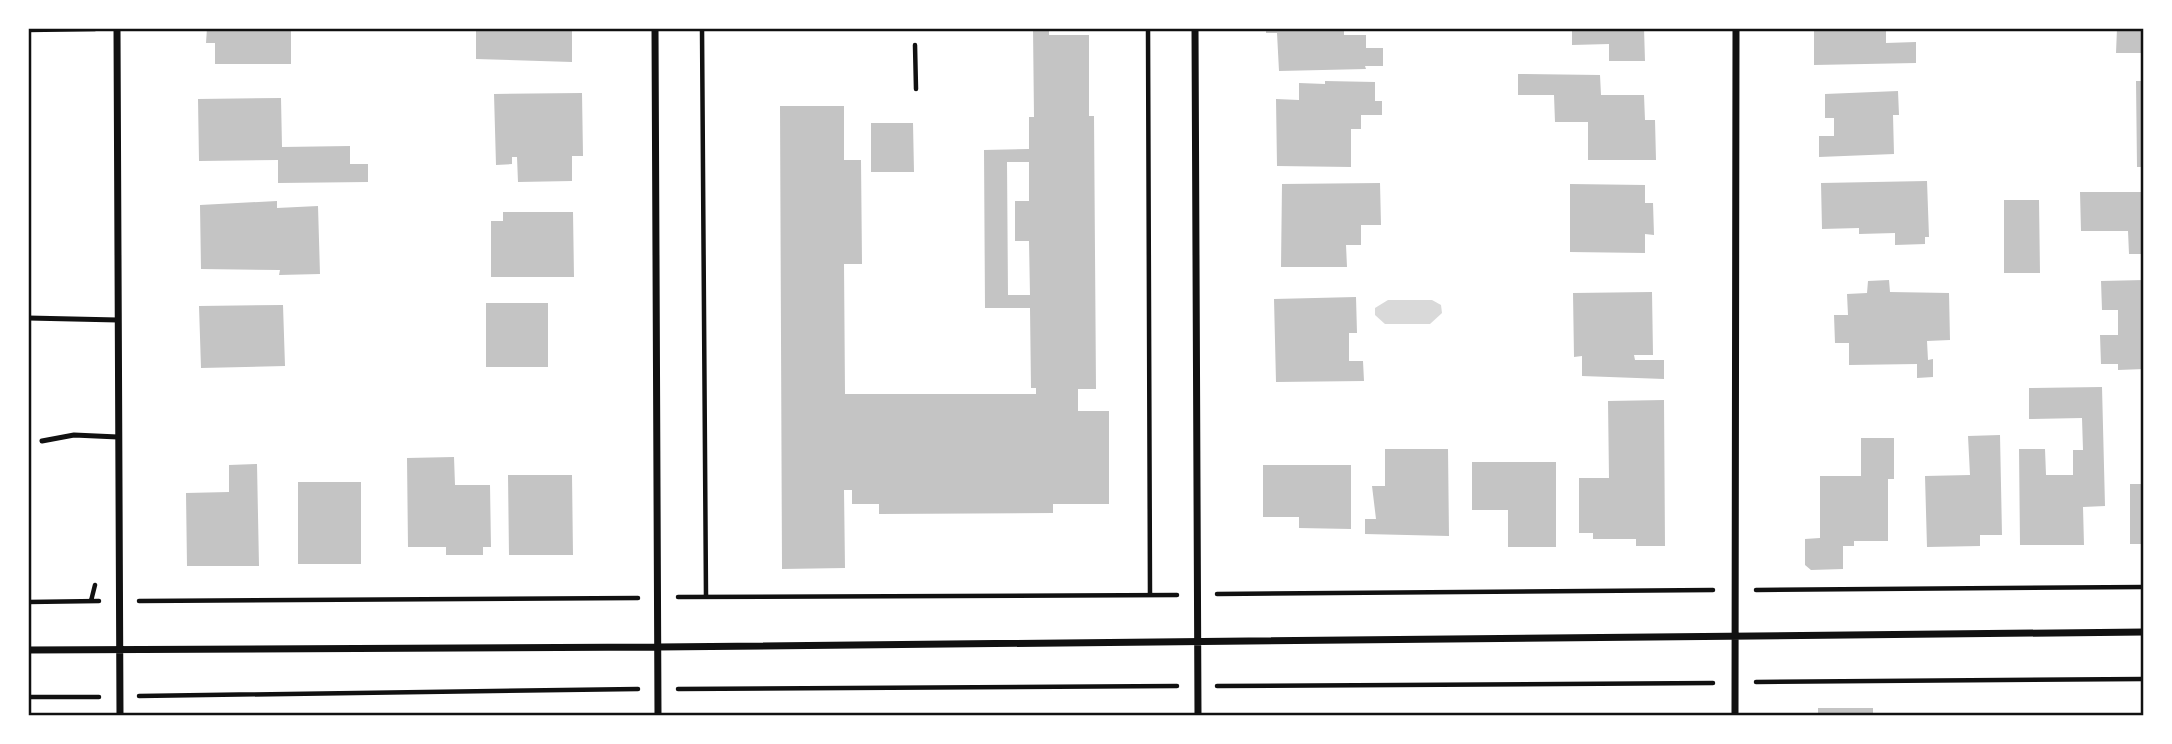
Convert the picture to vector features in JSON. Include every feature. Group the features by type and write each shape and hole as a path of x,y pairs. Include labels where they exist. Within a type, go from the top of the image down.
{"street":[{"path":"655,28 658,716"},
{"path":"1195,28 1198,716"},
{"path":"1735,716 1736,28"},
{"path":"117,29 120,716"},
{"path":"28,650 658,648 2144,632"}],"lane":[{"path":"28,318 118,320"},
{"path":"42,441 74,435 118,437"}],"path":[{"path":"702,28 706,597"},
{"path":"1149,28 1150,595"},
{"path":"28,30 117,29"},
{"path":"915,45 916,89"},
{"path":"28,602 2144,587"},
{"path":"28,697 658,689 2144,679"}],"shaded area":[{"path":"1388,300 1432,300 1441,305 1442,313 1430,324 1385,324 1375,315 1375,308"}],"building":[{"path":"207,28 291,28 291,64 215,64 215,43 206,43"},
{"path":"476,28 572,28 572,62 476,59"},
{"path":"1033,28 1049,28 1049,35 1089,35 1089,116 1094,116 1096,389 1078,389 1078,411 1109,411 1109,504 1053,504 1053,513 879,514 879,504 852,504 852,490 844,490 845,568 782,569 780,106 844,106 844,160 861,160 862,264 844,264 845,394 1036,394 1036,388 1031,388 1030,308 985,308 984,150 1029,149 1029,117 1034,117","holes":["1007,162 1029,162 1029,201 1015,201 1015,241 1029,241 1030,295 1008,295"]},
{"path":"1266,28 1344,28 1344,35 1366,35 1366,48 1383,48 1383,66 1365,66 1366,69 1279,71 1277,33 1266,33"},
{"path":"1572,28 1644,28 1645,61 1609,61 1609,44 1572,45"},
{"path":"1814,28 1886,28 1886,43 1916,42 1916,63 1814,65"},
{"path":"2117,28 2144,28 2144,53 2116,53"},
{"path":"1518,74 1600,75 1601,95 1644,95 1645,120 1655,120 1656,160 1588,160 1588,122 1555,122 1554,95 1518,95"},
{"path":"1325,81 1375,82 1375,101 1382,101 1382,115 1361,115 1361,129 1351,129 1351,167 1277,166 1276,99 1299,100 1299,83 1325,84"},
{"path":"2136,81 2144,81 2144,167 2137,167"},
{"path":"1898,91 1899,115 1893,115 1894,154 1819,157 1819,136 1834,136 1834,118 1825,118 1825,94"},
{"path":"582,93 583,156 572,156 572,181 518,182 517,157 512,157 512,164 496,165 494,94"},
{"path":"281,98 282,147 350,146 350,164 368,164 368,182 278,183 278,160 199,161 198,99"},
{"path":"871,123 913,123 914,172 871,172"},
{"path":"28,174 31,174 30,225 28,225"},
{"path":"1927,181 1929,237 1925,237 1925,244 1895,245 1895,233 1859,234 1859,228 1822,229 1821,183"},
{"path":"1380,183 1381,225 1361,225 1361,245 1346,245 1347,267 1281,267 1282,184"},
{"path":"1570,184 1645,185 1645,203 1653,203 1654,235 1645,234 1645,253 1570,252"},
{"path":"2080,192 2144,192 2144,254 2129,254 2128,231 2081,231"},
{"path":"2004,200 2039,200 2040,273 2004,273"},
{"path":"277,201 277,208 318,206 320,274 279,275 280,270 201,269 200,205"},
{"path":"503,212 573,212 574,277 491,277 491,221 503,221"},
{"path":"1889,280 1890,292 1949,293 1950,340 1927,341 1928,360 1933,359 1933,377 1917,378 1917,364 1849,365 1849,343 1835,343 1834,315 1848,315 1847,294 1867,293 1868,281"},
{"path":"2144,280 2144,369 2118,370 2118,364 2101,364 2100,335 2118,335 2118,310 2102,310 2101,281"},
{"path":"1652,292 1653,355 1634,355 1635,360 1664,360 1664,379 1582,376 1582,356 1574,357 1573,293"},
{"path":"1356,297 1357,333 1349,333 1349,361 1363,361 1364,381 1276,382 1274,299"},
{"path":"486,303 548,303 548,367 486,367"},
{"path":"283,305 285,366 201,368 199,306"},
{"path":"2102,387 2105,506 2083,507 2084,545 2020,545 2019,449 2045,449 2046,475 2073,475 2073,450 2083,450 2082,418 2029,419 2029,388"},
{"path":"1664,400 1665,546 1636,546 1636,539 1593,539 1593,533 1579,533 1579,478 1609,478 1608,401"},
{"path":"2000,435 2002,535 1980,535 1980,546 1927,547 1925,476 1970,475 1968,436"},
{"path":"1861,438 1894,438 1894,479 1888,479 1888,541 1854,541 1854,546 1843,546 1843,569 1811,570 1805,565 1805,539 1820,538 1820,476 1861,476"},
{"path":"1385,449 1448,449 1449,536 1365,534 1365,519 1376,519 1372,486 1385,486"},
{"path":"454,457 455,485 490,485 491,547 483,547 483,555 446,555 446,547 408,547 407,458"},
{"path":"1472,462 1556,462 1556,547 1508,547 1508,510 1472,510"},
{"path":"257,464 259,566 187,566 186,493 229,492 229,465"},
{"path":"1263,465 1351,465 1351,529 1299,528 1299,517 1263,517"},
{"path":"508,475 572,475 573,555 509,555"},
{"path":"298,482 361,482 361,564 298,564"},
{"path":"2130,484 2144,484 2144,544 2130,544"},
{"path":"1818,708 1873,708 1873,716 1818,716"}]}
